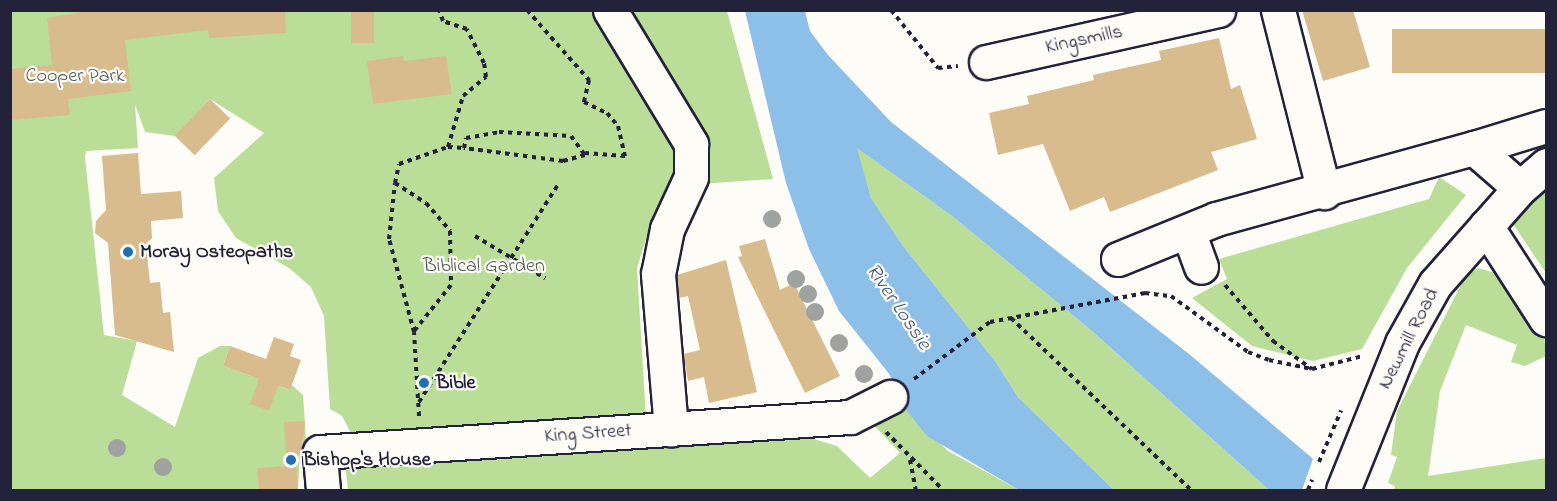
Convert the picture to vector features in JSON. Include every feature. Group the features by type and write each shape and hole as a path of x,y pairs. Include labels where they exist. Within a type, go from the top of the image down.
{"street":[{"path":"610,10 691,144 691,177 667,229 658,274 671,429"},
{"name":"Kingsmills","path":"986,62 1218,10"},
{"path":"1278,10 1324,192"},
{"path":"1118,259 1188,231 1546,126"},
{"path":"1474,148 1520,188"},
{"name":"Newmill Road","path":"1344,490 1402,343 1435,284 1520,188 1546,165"},
{"path":"1486,226 1546,319"},
{"path":"1188,231 1202,267"},
{"name":"King Street","path":"323,490 320,452 850,417 890,397"}],"path":[{"path":"439,10 443,21 467,30 480,52 486,77 463,96 448,147"},
{"path":"527,10 589,80 584,102 607,113 618,126 625,156 585,153 563,161 448,147 399,164 389,239 414,332 418,403 559,183"},
{"path":"891,10 938,68 986,62"},
{"path":"464,148 466,138 499,132 571,136 585,153"},
{"path":"395,183 426,203 450,231 451,285 414,332"},
{"path":"475,236 545,278"},
{"path":"1202,267 1220,279 1273,341 1312,369"},
{"path":"890,397 990,322 1144,293 1171,296 1248,352 1312,369 1402,343"},
{"path":"1010,317 1191,490"},
{"path":"850,417 877,424 943,490"},
{"path":"910,459 916,490"}],"green space":[{"path":"10,11 727,11 773,179 672,186 670,197 655,210 637,268 646,419 351,433 342,416 330,409 324,316 311,287 289,268 236,238 218,211 214,178 264,133 210,99 175,136 145,132 135,104 138,148 86,151 85,158 104,335 137,341 122,395 175,427 198,358 220,346 230,346 223,366 289,390 292,385 303,395 307,454 300,454 298,490 11,490"},
{"path":"856,147 952,216 1092,331 1269,490 1114,490 1018,397 995,361 903,246 871,198"},
{"path":"1439,177 1466,195 1407,268 1362,349 1313,361 1252,346 1192,298 1227,279 1219,259 1429,199"},
{"path":"1546,188 1546,273 1513,224"},
{"path":"1478,268 1499,274 1544,333 1546,356 1525,366 1511,362 1517,345 1466,325 1440,391 1428,476 1546,458 1546,490 1394,490 1395,486 1388,483 1397,457 1391,455 1397,411 1465,277"},
{"path":"903,406 948,451 1019,490 348,490 345,463 801,435 837,446 870,478 900,453 871,422"}],"water":[{"name":"River Lossie","path":"745,11 805,11 810,31 828,55 891,122 1189,354 1350,490 1269,490 1092,331 952,216 857,148 871,198 903,246 995,361 1018,397 1114,490 1019,490 927,436 903,406 890,375 839,311 809,249 786,183"}],"pier":[{"path":"1314,456 1352,488 1353,490 1302,490"}],"building":[{"path":"94,10 285,10 286,33 209,38 208,30 125,40 131,91 68,99 70,115 10,120 10,69 52,65 47,18"},
{"path":"351,10 374,10 374,43 351,43"},
{"path":"1302,10 1353,10 1370,67 1323,81"},
{"path":"1392,29 1546,29 1546,73 1392,73"},
{"path":"1219,38 1231,89 1240,85 1257,139 1211,152 1218,170 1110,212 1104,197 1070,211 1043,144 998,155 989,113 1029,104 1027,96 1094,80 1093,75 1161,60 1159,51"},
{"path":"403,56 404,61 446,56 452,94 373,104 367,61"},
{"path":"210,99 230,118 195,155 175,136"},
{"name":"Moray Osteopaths","path":"138,153 141,194 181,191 183,218 151,221 152,238 146,244 150,283 160,282 163,313 170,312 174,352 115,335 108,243 95,233 96,221 106,210 102,156"},
{"path":"765,239 780,290 794,283 840,376 805,393 738,257 742,256 739,246"},
{"path":"726,260 757,392 709,403 704,377 688,381 683,354 700,350 688,296 679,298 677,275"},
{"path":"274,337 294,344 290,356 301,360 290,390 278,386 269,411 250,404 259,379 223,366 230,346 266,359"},
{"path":"305,421 301,454 286,455 284,422"},
{"path":"296,465 298,490 259,490 257,468"}],"place":[{"name":"Moray Osteopaths","path":"128,252"},
{"name":"Bible","path":"424,383"},
{"name":"Bishop's House","path":"291,460"}],"park label":[{"name":"Cooper Park","path":"75,76"},
{"name":"Biblical Garden","path":"484,266"}]}
